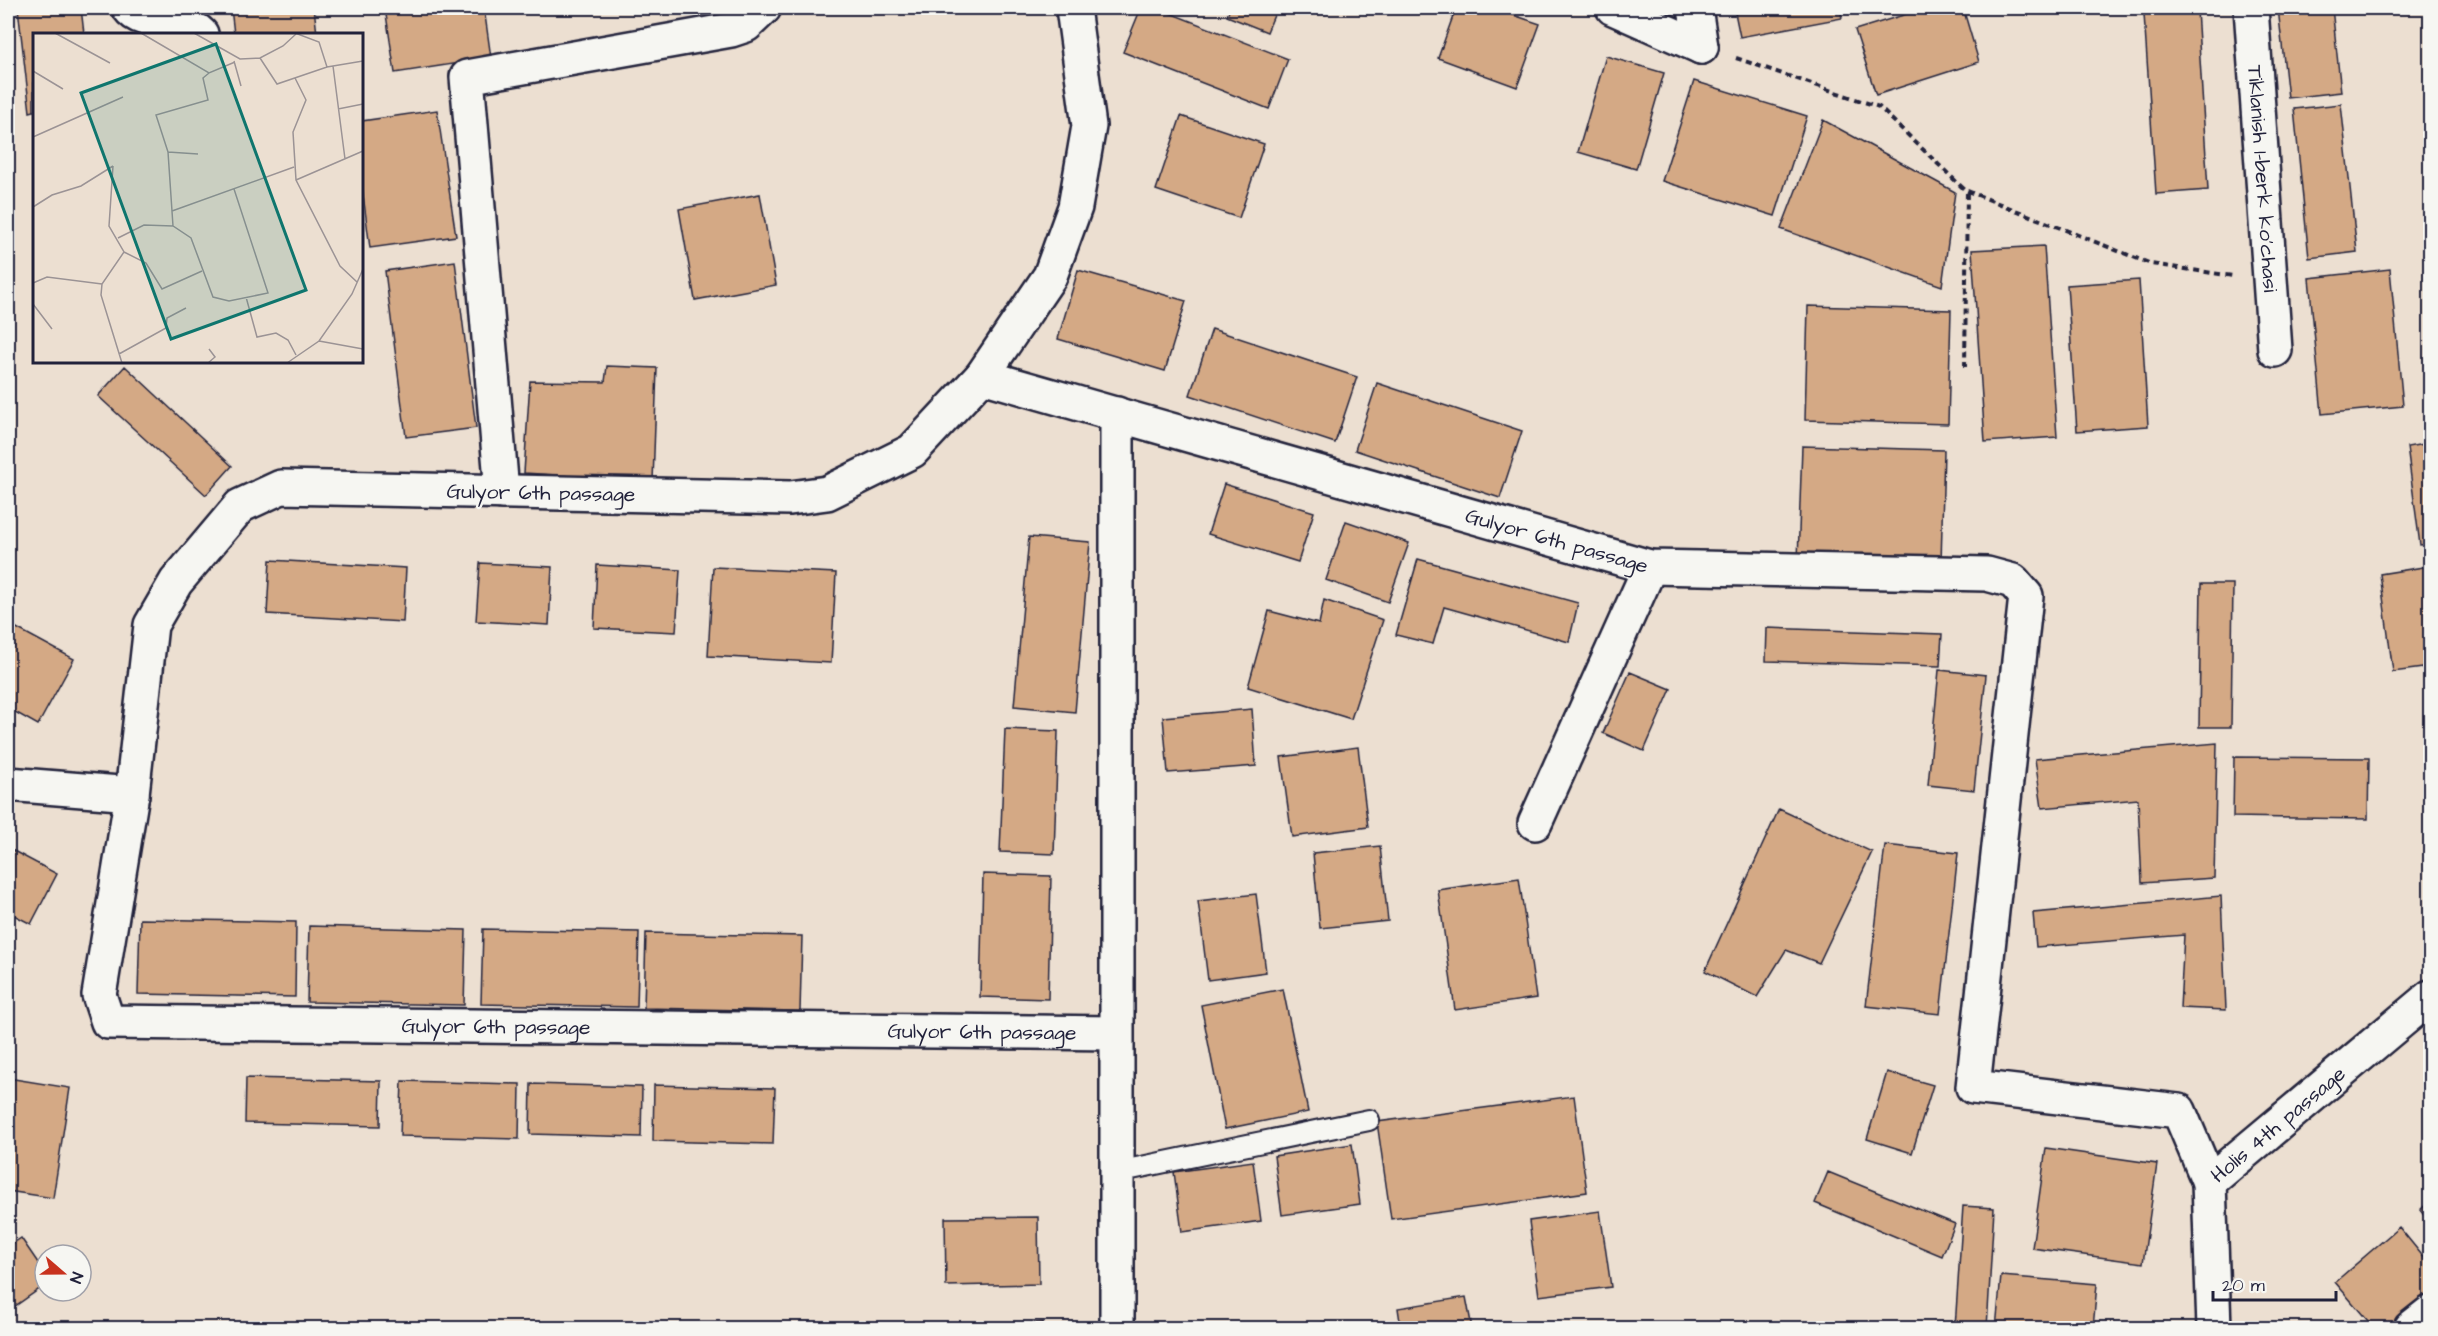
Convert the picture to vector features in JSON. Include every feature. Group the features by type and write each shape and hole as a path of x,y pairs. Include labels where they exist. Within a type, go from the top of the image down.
{"street":[{"path":"129,8 143,17 193,27 200,33"},
{"path":"502,492 467,77 731,30 746,25 764,8"},
{"path":"982,376 1050,276 1075,207 1089,126 1072,8"},
{"path":"1613,8 1701,47"},
{"path":"1695,8 1701,47"},
{"name":"Tiklanish 1-berk ko'chasi","path":"2251,8 2275,351"},
{"name":"Gulyor 6th passage","path":"1116,1033 108,1022 99,995 132,794 151,625 176,582 240,506 281,487 790,498 827,494 912,451 982,376 1650,567 1987,574 2013,581 2026,596 1973,1087 2179,1111 2209,1182"},
{"path":"1117,414 1117,1329"},
{"path":"1535,823 1650,567"},
{"path":"8,784 132,794"},
{"name":"Holis 4th passage","path":"2214,1329 2209,1182 2430,997"},
{"path":"2411,1329 2430,1313"}],"lane":[{"path":"1117,1172 1369,1120"}],"path":[{"path":"1701,47 1880,107 1967,190 2151,264 2270,281"},
{"path":"1965,367 1967,190"}],"building":[{"path":"18,8 81,8 84,33 33,33 33,111 30,112"},
{"path":"231,8 314,8 317,33 234,33"},
{"path":"385,8 484,8 491,58 395,73"},
{"path":"1141,8 1157,8 1288,59 1269,109 1123,52"},
{"path":"1230,8 1277,8 1267,32 1227,16"},
{"path":"1456,8 1493,8 1540,24 1517,87 1438,58"},
{"path":"1734,8 1840,8 1842,18 1740,37"},
{"path":"1926,8 1963,8 1979,62 1876,95 1855,30"},
{"path":"2278,8 2332,8 2341,92 2288,98"},
{"path":"2197,10 2208,190 2156,194 2144,14"},
{"path":"1606,56 1664,73 1636,169 1578,152"},
{"path":"1694,81 1807,116 1775,216 1662,181"},
{"path":"2341,104 2357,252 2309,258 2294,109"},
{"path":"437,110 456,236 370,248 363,195 363,121"},
{"path":"1181,116 1264,144 1239,218 1156,190"},
{"path":"1823,120 1955,192 1942,286 1781,229"},
{"path":"760,194 776,285 695,300 679,209"},
{"path":"2044,246 2057,437 1985,442 1972,250"},
{"path":"455,261 476,428 406,437 385,271"},
{"path":"2390,269 2403,406 2322,414 2309,278"},
{"path":"1078,270 1186,301 1165,371 1058,339"},
{"path":"2139,280 2148,426 2077,431 2067,285"},
{"path":"1808,306 1951,310 1948,424 1805,420"},
{"path":"1212,329 1357,377 1335,443 1190,395"},
{"path":"125,366 232,466 206,495 98,396"},
{"path":"607,366 657,368 653,481 524,473 530,381 605,382"},
{"path":"1377,383 1522,431 1500,498 1355,450"},
{"path":"2430,443 2430,544 2420,545 2407,447"},
{"path":"1802,446 1944,450 1941,563 1798,560"},
{"path":"1224,484 1314,512 1298,562 1208,534"},
{"path":"1346,521 1409,543 1388,602 1326,580"},
{"path":"1029,537 1090,542 1075,712 1014,706"},
{"path":"1418,559 1578,603 1569,642 1444,607 1433,644 1396,635"},
{"path":"270,560 406,568 403,622 267,614"},
{"path":"480,563 552,567 549,625 476,621"},
{"path":"597,565 680,570 676,632 594,628"},
{"path":"2430,566 2430,667 2393,672 2380,574"},
{"path":"713,567 836,573 831,663 708,656"},
{"path":"2201,584 2233,584 2231,727 2199,727"},
{"path":"1324,600 1383,620 1351,719 1248,687 1269,611 1319,624"},
{"path":"11,625 74,659 38,725 8,708 8,631"},
{"path":"1767,628 1942,634 1940,666 1766,661"},
{"path":"1939,670 1986,675 1974,790 1928,785"},
{"path":"1630,672 1671,689 1644,751 1603,733"},
{"path":"1252,709 1256,766 1168,773 1163,717"},
{"path":"1005,729 1058,731 1054,854 1000,852"},
{"path":"2217,743 2214,878 2142,883 2138,799 2042,808 2035,759"},
{"path":"1358,747 1368,827 1292,837 1281,757"},
{"path":"2234,757 2369,758 2368,819 2233,817"},
{"path":"1779,809 1872,852 1819,963 1786,950 1757,997 1705,971"},
{"path":"1885,845 1958,853 1940,1014 1866,1006"},
{"path":"1380,846 1388,921 1320,928 1313,853"},
{"path":"8,848 57,874 31,924 8,912"},
{"path":"983,874 1051,876 1048,999 980,997"},
{"path":"1519,878 1536,998 1455,1010 1438,890"},
{"path":"1256,894 1266,972 1208,980 1198,901"},
{"path":"2221,896 2226,1010 2180,1008 2184,935 2036,947 2033,913"},
{"path":"140,919 296,922 295,997 138,994"},
{"path":"309,926 466,930 464,1005 307,1002"},
{"path":"483,929 639,932 637,1007 481,1004"},
{"path":"646,933 802,936 800,1011 644,1008"},
{"path":"1283,989 1308,1112 1225,1129 1201,1005"},
{"path":"1887,1072 1933,1085 1912,1153 1867,1139"},
{"path":"8,1078 70,1088 53,1198 8,1191"},
{"path":"246,1078 381,1081 380,1126 245,1123"},
{"path":"402,1081 520,1084 519,1139 400,1136"},
{"path":"531,1084 642,1087 641,1137 530,1134"},
{"path":"654,1085 775,1088 773,1144 653,1141"},
{"path":"1574,1096 1587,1192 1391,1219 1377,1122"},
{"path":"1352,1144 1360,1204 1282,1215 1274,1156"},
{"path":"2046,1148 2157,1164 2143,1263 2032,1248"},
{"path":"1253,1161 1261,1221 1182,1232 1174,1172"},
{"path":"1828,1172 1955,1224 1942,1256 1815,1203"},
{"path":"2430,1201 2430,1223 2420,1210"},
{"path":"1963,1206 1994,1208 1987,1328 1955,1328"},
{"path":"1600,1211 1611,1287 1539,1296 1529,1221"},
{"path":"1038,1217 1039,1284 946,1286 945,1218"},
{"path":"2399,1227 2430,1265 2430,1310 2409,1328 2374,1328 2335,1282"},
{"path":"21,1238 33,1256 33,1293 8,1311 8,1247"},
{"path":"2001,1276 2097,1284 2093,1328 1996,1328"},
{"path":"1466,1297 1472,1328 1401,1328 1398,1308"},
{"path":"1043,1322 1044,1328 992,1328"}]}
